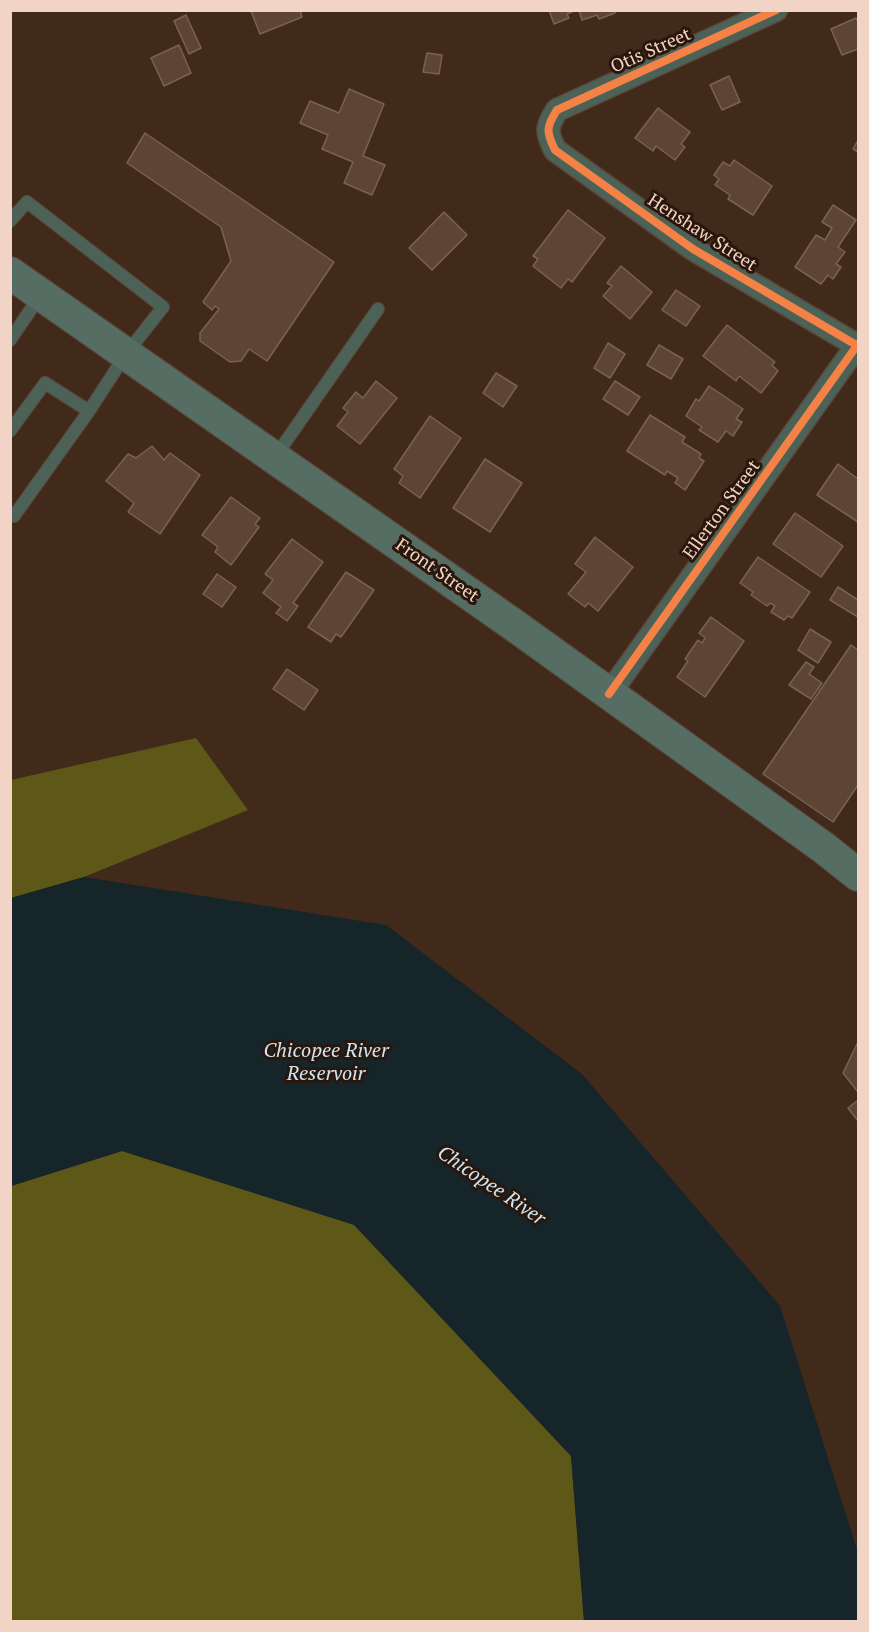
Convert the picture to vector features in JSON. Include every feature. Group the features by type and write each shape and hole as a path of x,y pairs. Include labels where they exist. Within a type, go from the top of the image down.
{"main road":[{"name":"Front Street","path":"10,273 609,694 824,848 858,875"}],"street":[{"name":"Otis Street","path":"549,128 549,122 556,110 776,10"},
{"name":"Henshaw Street","path":"549,128 548,135 555,150 693,249 858,345"},
{"name":"Ellerton Street","path":"609,694 858,345"}],"lane":[{"path":"10,221 27,202 163,307 126,354 89,411 14,516 10,513"},
{"path":"10,340 41,294"},
{"path":"274,458 378,309"},
{"path":"10,431 45,383 89,411"}],"shaded area":[{"path":"196,738 248,810 84,877 11,898 11,780"},
{"path":"122,1151 354,1224 571,1456 584,1621 11,1622 11,1186"}],"water":[{"name":"Chicopee River Reservoir","path":"84,877 386,925 582,1074 780,1306 858,1553 857,1621 584,1621 571,1456 354,1225 122,1151 11,1186 11,898"}],"building":[{"path":"300,10 302,17 260,34 251,11"},
{"path":"549,10 576,10 567,14 569,18 554,24"},
{"path":"579,10 614,10 615,13 599,19 597,15 582,20"},
{"path":"186,15 201,48 189,54 174,21"},
{"path":"856,18 858,49 842,55 831,29"},
{"path":"179,45 191,73 164,86 151,58"},
{"path":"427,53 442,55 439,74 423,72"},
{"path":"729,76 740,102 722,110 710,85"},
{"path":"349,89 384,104 363,156 385,165 372,195 344,183 353,162 322,149 328,135 300,123 310,101 339,113"},
{"path":"658,108 690,132 681,144 685,147 675,160 656,146 653,151 635,138"},
{"path":"145,133 334,262 267,361 249,349 241,361 230,362 200,341 200,333 219,309 215,306 212,310 203,302 231,261 221,227 127,163"},
{"path":"858,140 858,152 853,149"},
{"path":"734,160 772,186 753,215 728,199 730,195 715,185 719,179 714,175 723,162 730,166"},
{"path":"833,205 856,220 838,247 845,252 836,264 841,267 833,279 828,275 821,284 795,267 816,235 825,240 832,228 822,222"},
{"path":"568,210 605,238 572,282 568,279 561,288 533,266 538,259 533,256"},
{"path":"444,212 467,235 432,270 409,248"},
{"path":"621,266 652,292 630,319 603,296 612,286 607,283"},
{"path":"676,290 700,306 686,326 662,310"},
{"path":"727,325 775,362 772,365 778,371 761,393 739,376 736,381 703,356"},
{"path":"608,343 625,354 610,378 594,368"},
{"path":"659,345 683,359 671,379 647,365"},
{"path":"496,373 517,386 503,407 483,393"},
{"path":"376,381 397,398 360,444 337,426 348,412 343,408 356,392 363,398"},
{"path":"615,381 640,397 628,415 603,399"},
{"path":"709,386 743,409 736,419 742,422 733,436 726,431 718,442 699,430 702,427 686,416 696,399 699,401"},
{"path":"650,415 685,437 682,442 701,454 699,458 704,461 685,490 675,483 678,478 667,471 665,475 627,451"},
{"path":"430,416 461,438 420,498 399,483 403,476 394,469"},
{"path":"152,446 164,460 170,453 200,475 160,534 128,512 134,503 106,481 128,454 136,458"},
{"path":"485,459 522,483 490,532 453,508"},
{"path":"838,464 858,479 858,522 817,495"},
{"path":"231,497 260,518 255,524 259,527 231,565 215,552 218,547 202,535"},
{"path":"795,513 843,546 821,577 773,544"},
{"path":"595,537 633,567 598,611 588,603 585,607 568,594 586,572 575,564"},
{"path":"292,539 323,562 293,603 298,606 287,621 276,613 281,607 263,593 273,580 265,574"},
{"path":"758,557 810,592 792,618 788,616 784,620 771,612 775,606 770,603 767,606 751,595 753,592 740,583"},
{"path":"346,572 374,590 341,637 336,634 331,642 308,627"},
{"path":"217,574 236,587 222,607 203,594"},
{"path":"838,587 858,600 858,617 830,600"},
{"path":"711,617 744,641 705,697 677,677 688,661 685,659 698,640 702,643 705,638 699,633"},
{"path":"810,629 831,642 818,663 798,650"},
{"path":"851,645 858,650 858,785 833,822 763,774"},
{"path":"806,662 814,667 809,674 822,683 811,699 789,685"},
{"path":"287,669 318,690 304,710 273,689"},
{"path":"858,1042 858,1092 843,1073"},
{"path":"858,1100 858,1121 848,1108"}],"cycle path":[{"path":"776,10 557,110 549,125 550,139 555,150 693,249 858,346"},
{"path":"609,694 858,344"}],"water label":[{"name":"Chicopee River","path":"491,1186"}]}
